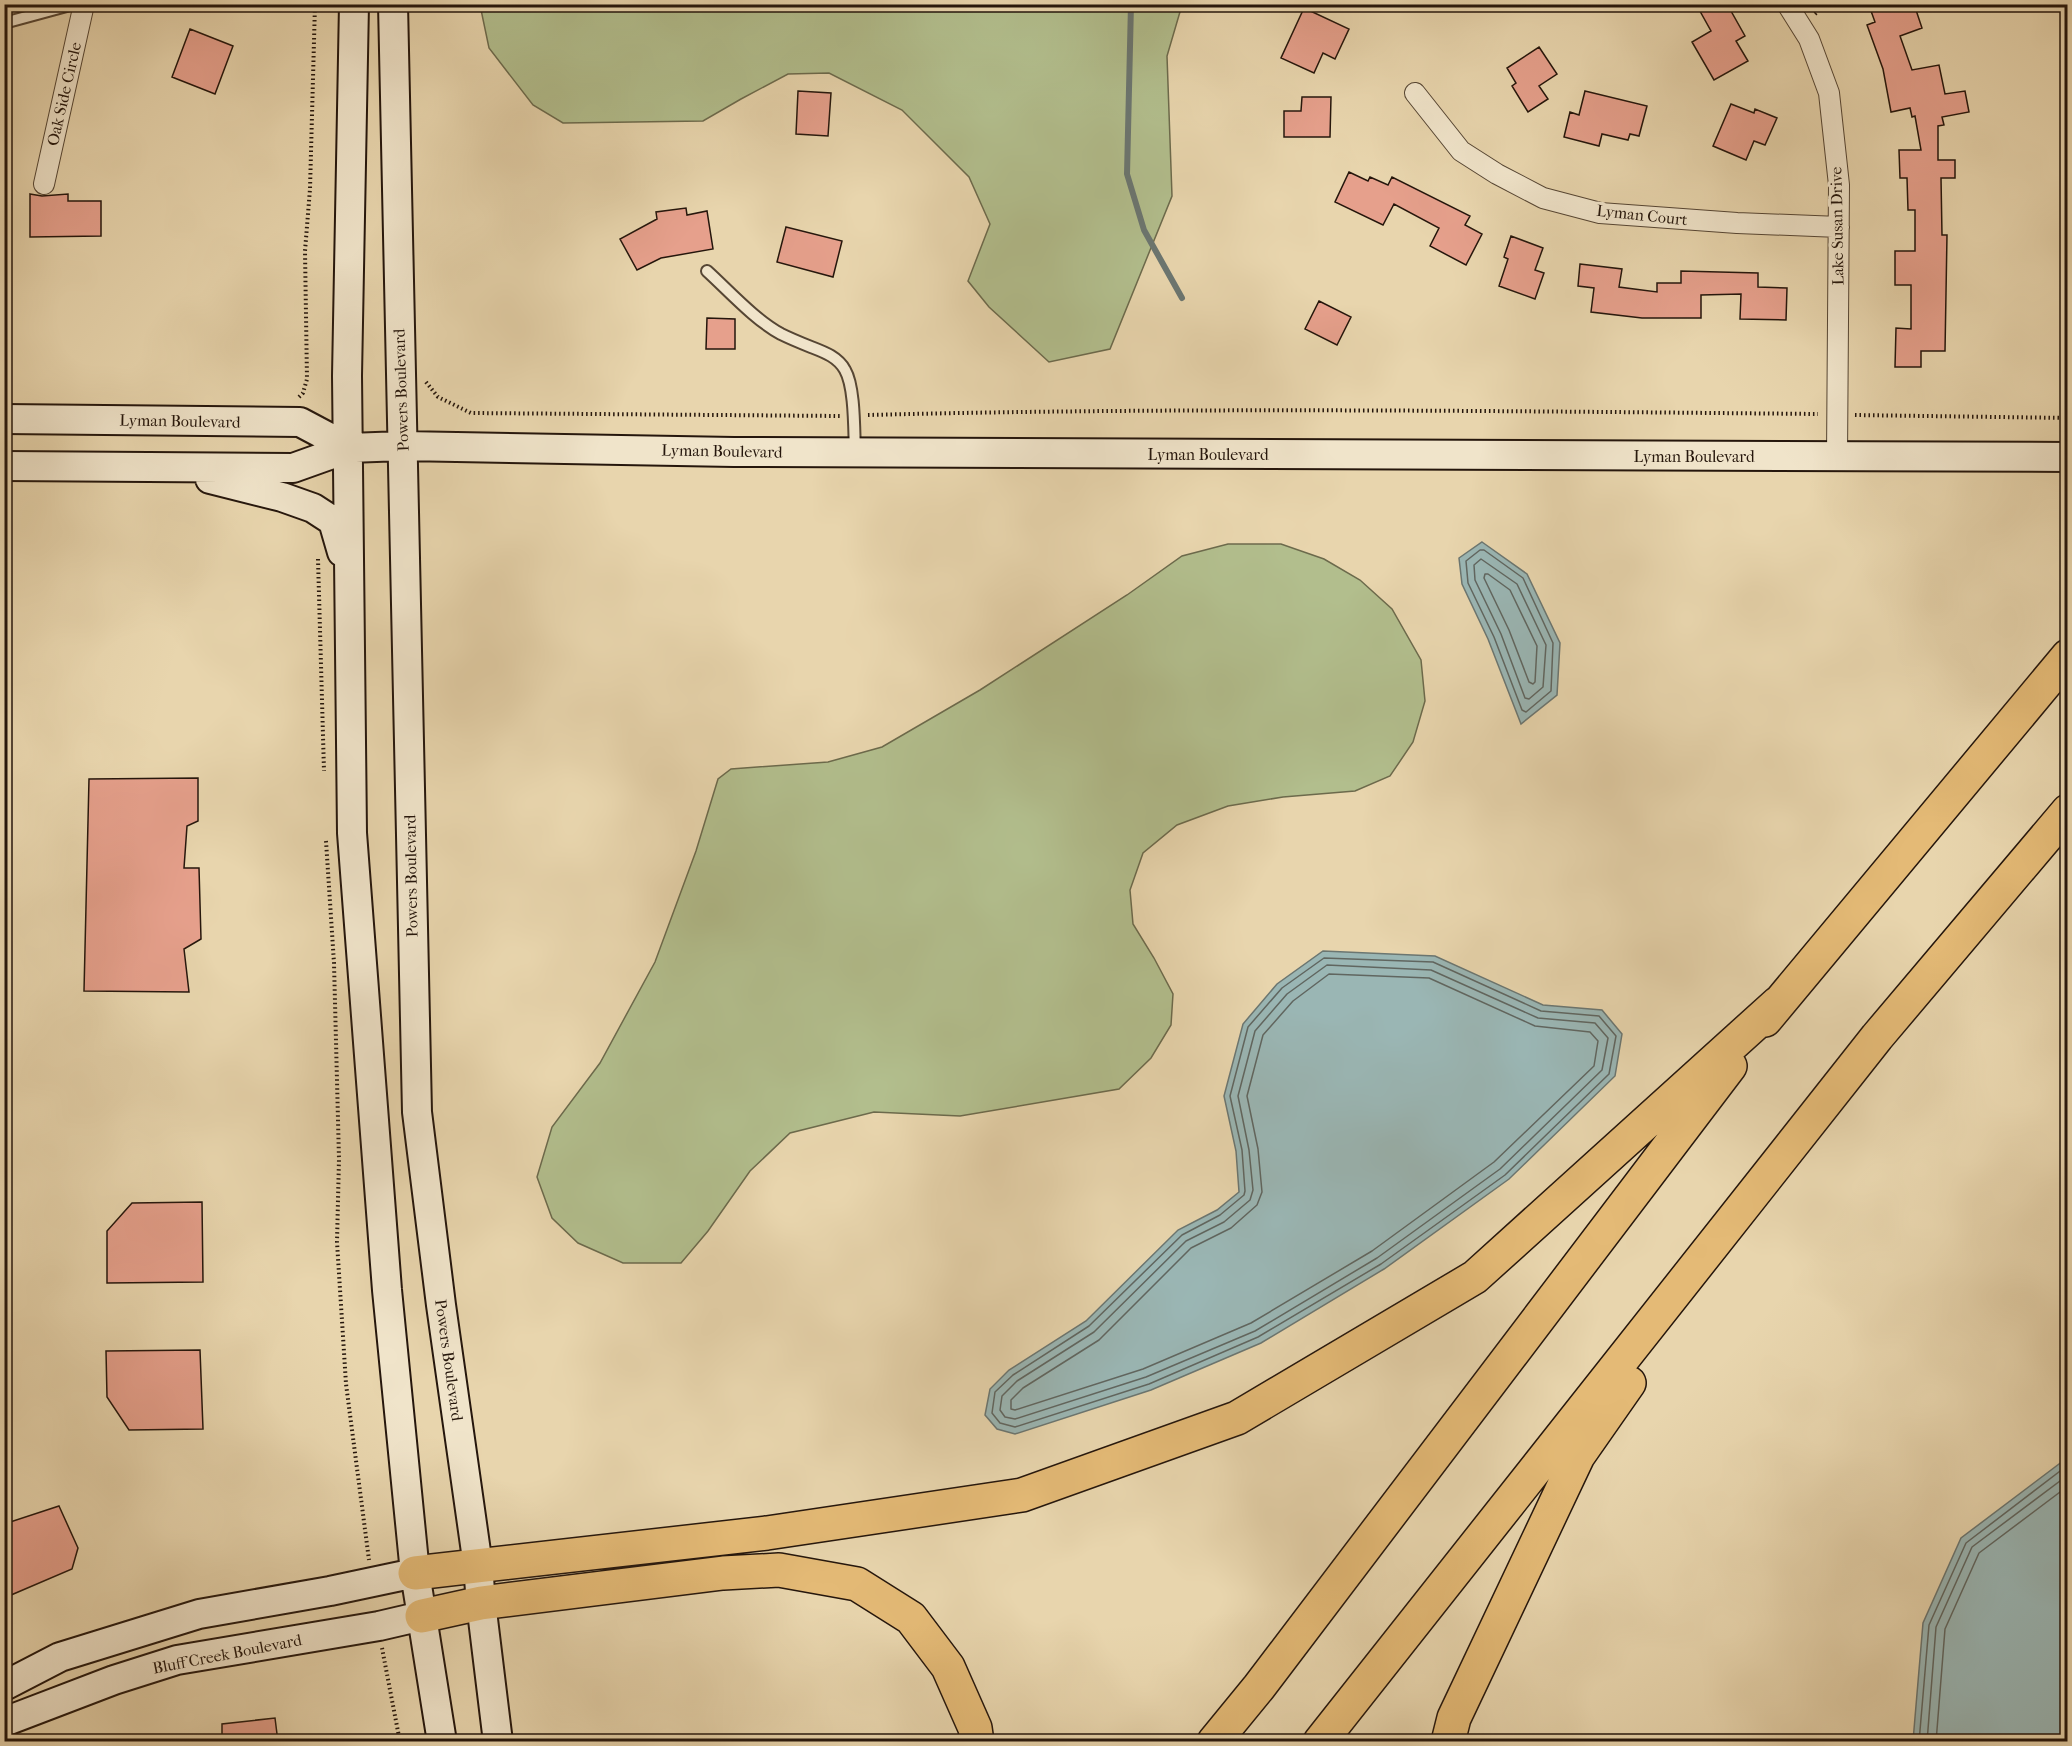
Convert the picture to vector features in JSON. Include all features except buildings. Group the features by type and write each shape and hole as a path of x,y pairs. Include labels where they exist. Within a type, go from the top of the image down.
{"highway":[{"path":"1215,1742 1778,1003 2067,656"},
{"path":"1320,1742 1877,1037 2067,811"},
{"path":"415,1574 767,1533 1022,1495 1237,1418 1475,1277 1778,1003"},
{"path":"1448,1742 1454,1718 1578,1456 1718,1255 1877,1037"},
{"path":"422,1616 481,1603 712,1574 779,1570 857,1584 911,1618 948,1667 975,1728 977,1742"}],"main road":[{"path":"354,4 347,376 352,833 387,1290 415,1574 442,1742"},
{"name":"Powers Boulevard","path":"393,4 417,1112 441,1305 478,1566 498,1742"},
{"name":"Lyman Boulevard","path":"4,419 300,422 349,448"},
{"name":"Lyman Boulevard","path":"4,466 293,468 349,448 403,446 723,452 2067,457"},
{"path":"146,467 218,480 313,507 333,521 339,539 350,599"},
{"path":"4,1686 60,1657 199,1614 415,1574"},
{"name":"Bluff Creek Boulevard","path":"4,1722 114,1680 177,1660 379,1626 422,1616"}],"street":[{"name":"Oak Side Circle","path":"44,184 84,4"},
{"name":"Lake Susan Drive","path":"1787,4 1809,39 1829,93 1839,185 1837,457"},
{"name":"Lyman Court","path":"1414,93 1461,151 1497,174 1543,198 1600,213 1737,223 1839,227"}],"lane":[{"path":"4,23 74,4"},
{"path":"707,271 763,321 780,333 837,360 844,368 849,377 855,452"}],"path":[{"path":"294,401 303,393 307,379 305,251 310,189 315,4"},
{"path":"425,380 438,397 471,413 852,415 1030,411 1289,410 2067,418"},
{"path":"317,554 325,772"},
{"path":"326,836 326,867 334,963 339,1159 338,1242 346,1384 372,1583"},
{"path":"379,1626 400,1742"}],"green space":[{"path":"480,5 1182,5 1167,56 1172,196 1110,349 1049,362 989,307 968,281 990,224 969,177 902,110 829,73 788,74 703,121 563,123 533,105 489,48"},
{"path":"1228,544 1281,544 1324,559 1360,580 1392,609 1421,660 1425,701 1413,742 1390,776 1355,791 1283,797 1228,806 1177,825 1143,853 1130,890 1133,924 1173,994 1171,1025 1151,1058 1119,1089 960,1116 874,1112 790,1133 750,1171 708,1231 681,1263 623,1263 578,1243 552,1218 537,1177 552,1127 600,1063 655,962 696,851 718,779 731,769 828,762 882,747 980,690 1127,595 1182,556"}],"water":[{"path":"1482,542 1527,574 1560,643 1557,695 1521,724 1488,639 1462,584 1459,558"},
{"path":"1323,951 1435,956 1543,1005 1602,1010 1622,1034 1615,1076 1509,1179 1384,1269 1261,1343 1151,1390 1015,1434 997,1429 985,1415 990,1389 1009,1370 1086,1321 1178,1230 1217,1210 1239,1192 1236,1151 1224,1096 1243,1024 1277,984"},
{"path":"2067,1458 2067,1741 1913,1741 1923,1623 1961,1538"}],"waterway":[{"path":"1131,4 1127,174 1144,230 1182,298"}]}
